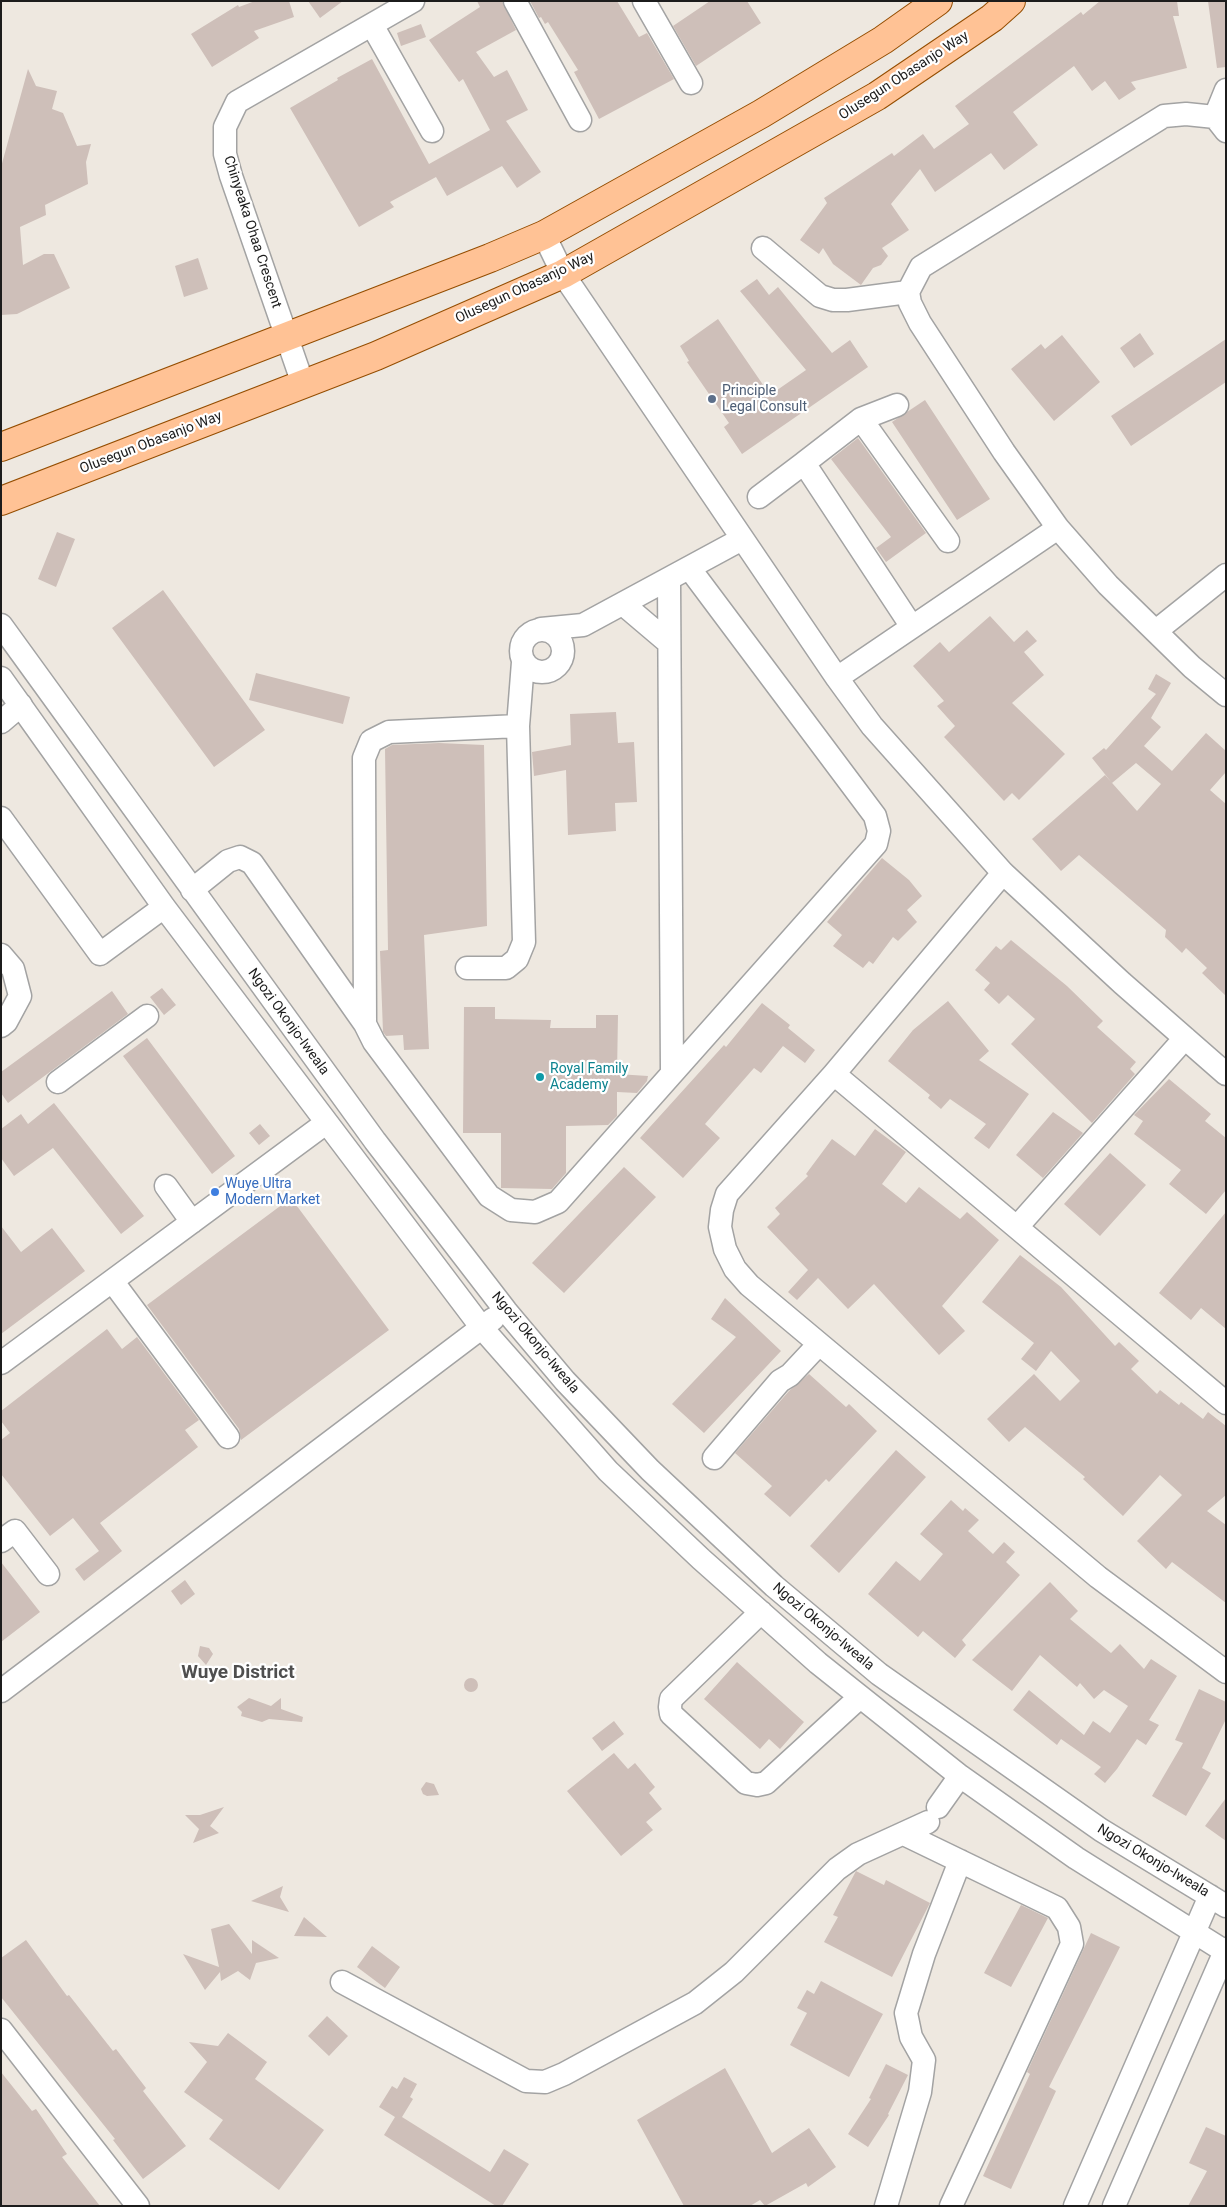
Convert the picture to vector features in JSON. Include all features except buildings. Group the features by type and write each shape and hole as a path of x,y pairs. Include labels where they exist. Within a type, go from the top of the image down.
{"main road":[{"path":"1,447 490,258 544,235 761,114 883,40 938,1"},
{"name":"Olusegun Obasanjo Way","path":"1,501 376,356 563,274 877,96 992,18 1011,1"}],"street":[{"name":"Chinyeaka Ohaa Crescent","path":"303,384 224,154 225,127 237,102 413,1"},
{"path":"514,1 580,120"},
{"path":"644,1 691,83"},
{"path":"372,25 432,131"},
{"path":"1226,90 1220,124 1186,114 1164,116 921,267 908,292 910,303 920,323 1004,452 1058,528 1108,586 1226,695"},
{"path":"544,235 563,274 836,678 872,726 1003,873 1226,1074"},
{"path":"763,248 820,296 833,300 908,292"},
{"path":"759,497 862,419 898,405"},
{"path":"862,419 948,540"},
{"path":"804,463 912,627"},
{"path":"836,678 1058,528"},
{"path":"467,968 506,968 517,959 524,942 518,726 523,662 520,648 523,641 528,635 541,629 584,625 742,539"},
{"path":"192,890 228,861 240,857 252,863 365,1024 374,1042 490,1196 511,1210 535,1212 558,1202 876,844 879,831 875,816 690,569"},
{"path":"1156,632 1226,575"},
{"path":"669,580 672,1072"},
{"path":"623,604 669,643"},
{"name":"Ngozi Okonjo-Iweala","path":"1,625 375,1141 506,1311 566,1380 650,1470 774,1586 878,1674 1101,1830 1218,1901"},
{"path":"520,692 556,662 584,625"},
{"path":"523,662 535,671 556,662 563,646 555,634 541,629"},
{"name":"Ngozi Okonjo-Iweala","path":"1,678 164,907 482,1328 608,1471 761,1612 860,1697 960,1776 1076,1858 1225,1951"},
{"path":"1,722 20,705"},
{"path":"365,1024 364,758 371,741 389,732 518,726"},
{"path":"1,818 100,954 164,907"},
{"path":"1003,873 834,1074 727,1194 722,1210 720,1227 725,1249 736,1269 749,1285 1098,1577 1226,1672"},
{"path":"1,955 13,970 20,996 6,1022 1,1026"},
{"path":"58,1082 147,1016"},
{"path":"1017,1228 1185,1038"},
{"path":"834,1074 1226,1403"},
{"path":"1,1363 326,1123"},
{"path":"166,1186 192,1222"},
{"path":"113,1282 228,1437"},
{"path":"1,1691 506,1311"},
{"path":"714,1458 780,1381 790,1375 819,1344"},
{"path":"1,1542 15,1531 48,1574"},
{"path":"761,1612 671,1699 670,1707 671,1714 746,1783 757,1785 766,1783 860,1697"},
{"path":"342,1982 526,2081 544,2082 564,2074 677,2013 715,1990 837,1869 858,1854 904,1834 933,1814 960,1776"},
{"path":"904,1834 1057,1908 1069,1927 1072,1944 951,2206"},
{"path":"886,2206 918,2102 924,2060 911,2036 906,2013 924,1954 960,1861"},
{"path":"1075,2206 1194,1932 1218,1901"},
{"path":"1114,2206 1225,1951"},
{"path":"1,2030 138,2206"}],"place":[{"name":"Principle Legal Consult","path":"712,399"},
{"name":"Royal Family Academy","path":"540,1077"},
{"name":"Wuye Ultra Modern Market","path":"215,1192"}],"district":[{"name":"Wuye District","path":"238,1673"}]}
